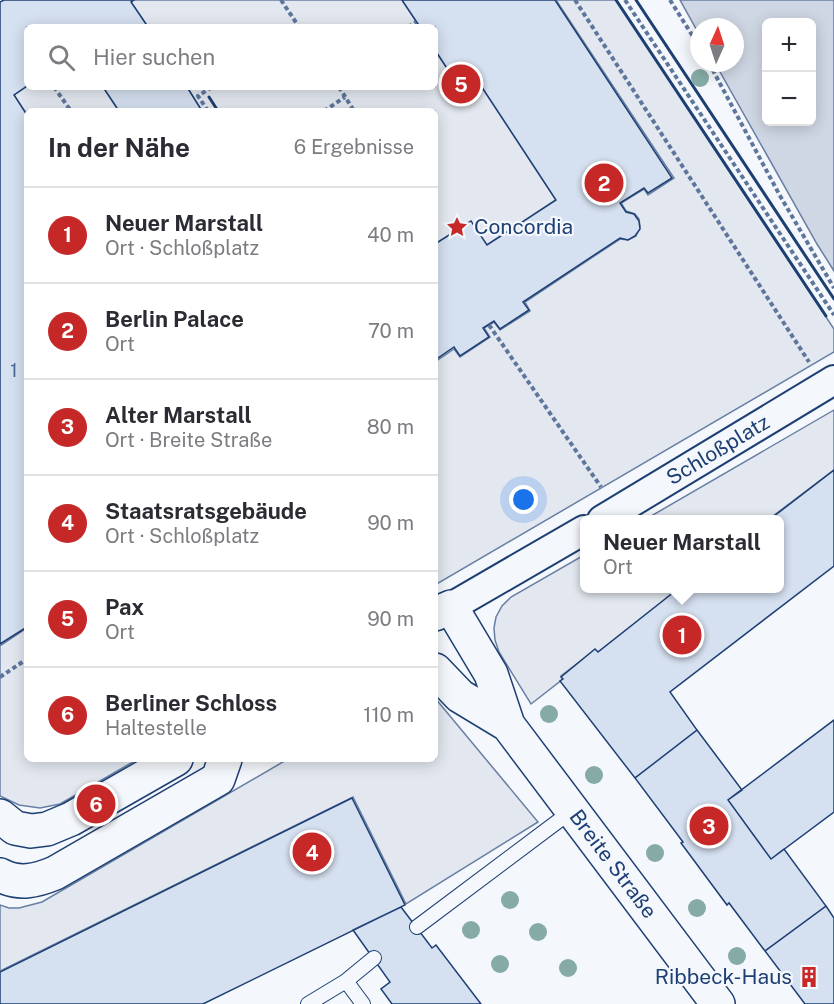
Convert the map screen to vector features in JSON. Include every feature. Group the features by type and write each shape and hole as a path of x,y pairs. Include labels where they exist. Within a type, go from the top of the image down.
{"street":[{"name":"Schloßplatz","path":"609,515 829,383"},
{"path":"443,611 580,533"},
{"name":"Breite Straße","path":"443,611 491,674 508,725 718,1004"},
{"name":"Breite Straße","path":"442,677 460,696 508,725"},
{"path":"0,816 15,828 31,831 47,829 71,819 171,762"},
{"path":"0,875 20,882 38,880 55,873 218,779 224,762"}],"lane":[{"path":"417,927 573,810"},
{"path":"308,1004 346,981 374,958"},
{"path":"346,981 363,1004"}],"path":[{"path":"281,0 297,24"},
{"path":"575,0 829,383"},
{"path":"625,0 834,315"},
{"path":"670,0 690,32"},
{"path":"714,72 778,194 834,288"},
{"path":"56,90 69,108"},
{"path":"206,108 198,96 207,90"},
{"path":"341,90 352,108"},
{"path":"328,108 345,97"},
{"path":"489,325 602,488"},
{"path":"0,677 24,661"}],"shaded area":[{"path":"134,0 402,0 418,24 146,24 131,2"},
{"path":"556,0 616,0 834,329 834,352 438,583 438,360 454,349 460,357 490,337 484,328 494,322 500,330 530,311 525,302 620,239 628,240 636,236 640,227 639,219 635,214 626,211 621,203 644,189 648,195 674,178"},
{"path":"680,0 834,0 834,271 720,72 744,72 744,18 690,18"},
{"path":"438,55 454,79 470,69 556,200 487,245 438,244 438,108 200,108 189,90 438,90"},
{"path":"24,88 24,90 105,90 117,108 24,108 24,110 14,95"},
{"path":"834,410 834,470 774,515 653,515"},
{"path":"580,557 580,593 674,593 598,652 595,650 561,676 563,679 531,704 499,652 495,640 496,617 511,597"},
{"path":"24,630 24,762 133,762 60,804 40,808 19,805 0,796 0,646"},
{"path":"438,702 538,822 406,904 353,797 0,971 0,905 19,908 42,902 283,762 438,762"}],"building":[{"path":"4,0 134,0 131,2 146,24 24,24 24,88 14,95 24,110 24,629 0,644 0,2"},
{"path":"402,0 555,0 672,178 648,193 644,188 620,203 626,212 634,214 639,221 640,229 635,236 628,240 620,238 523,302 529,310 500,329 494,321 483,328 489,337 460,356 454,347 438,358 438,242 471,221 487,245 556,200 470,69 454,79 438,55 438,24 418,24"},
{"path":"105,90 189,90 200,108 117,108"},
{"path":"834,470 834,566 670,692 697,730 635,778 560,681 563,679 561,677 595,649 598,652 673,593 784,593 784,515 776,515"},
{"path":"834,720 834,812 771,859 728,800"},
{"path":"697,730 742,790 728,800 771,859 784,849 826,906 765,951 729,903 727,905 635,778"},
{"path":"352,798 405,905 203,1004 0,1004 0,972"},
{"name":"Ribbeck-Haus","path":"826,906 834,918 834,1004 805,1004 765,951"},
{"path":"401,907 432,948 436,945 481,1004 392,1004 381,989 390,982 353,930"}],"wall":[{"path":"616,0 826,316"},
{"path":"636,0 834,299"},
{"path":"209,97 216,108"}],"place":[{"name":"Pax","path":"461,84"},
{"name":"Berlin Palace","path":"604,183"},
{"name":"Concordia","path":"457,227"},
{"name":"Neuer Marstall","path":"682,635"},
{"name":"Berliner Schloss","path":"96,804"},
{"name":"Alter Marstall","path":"709,826"},
{"name":"Staatsratsgebäude","path":"312,852"},
{"name":"Ribbeck-Haus","path":"809,977"}]}
